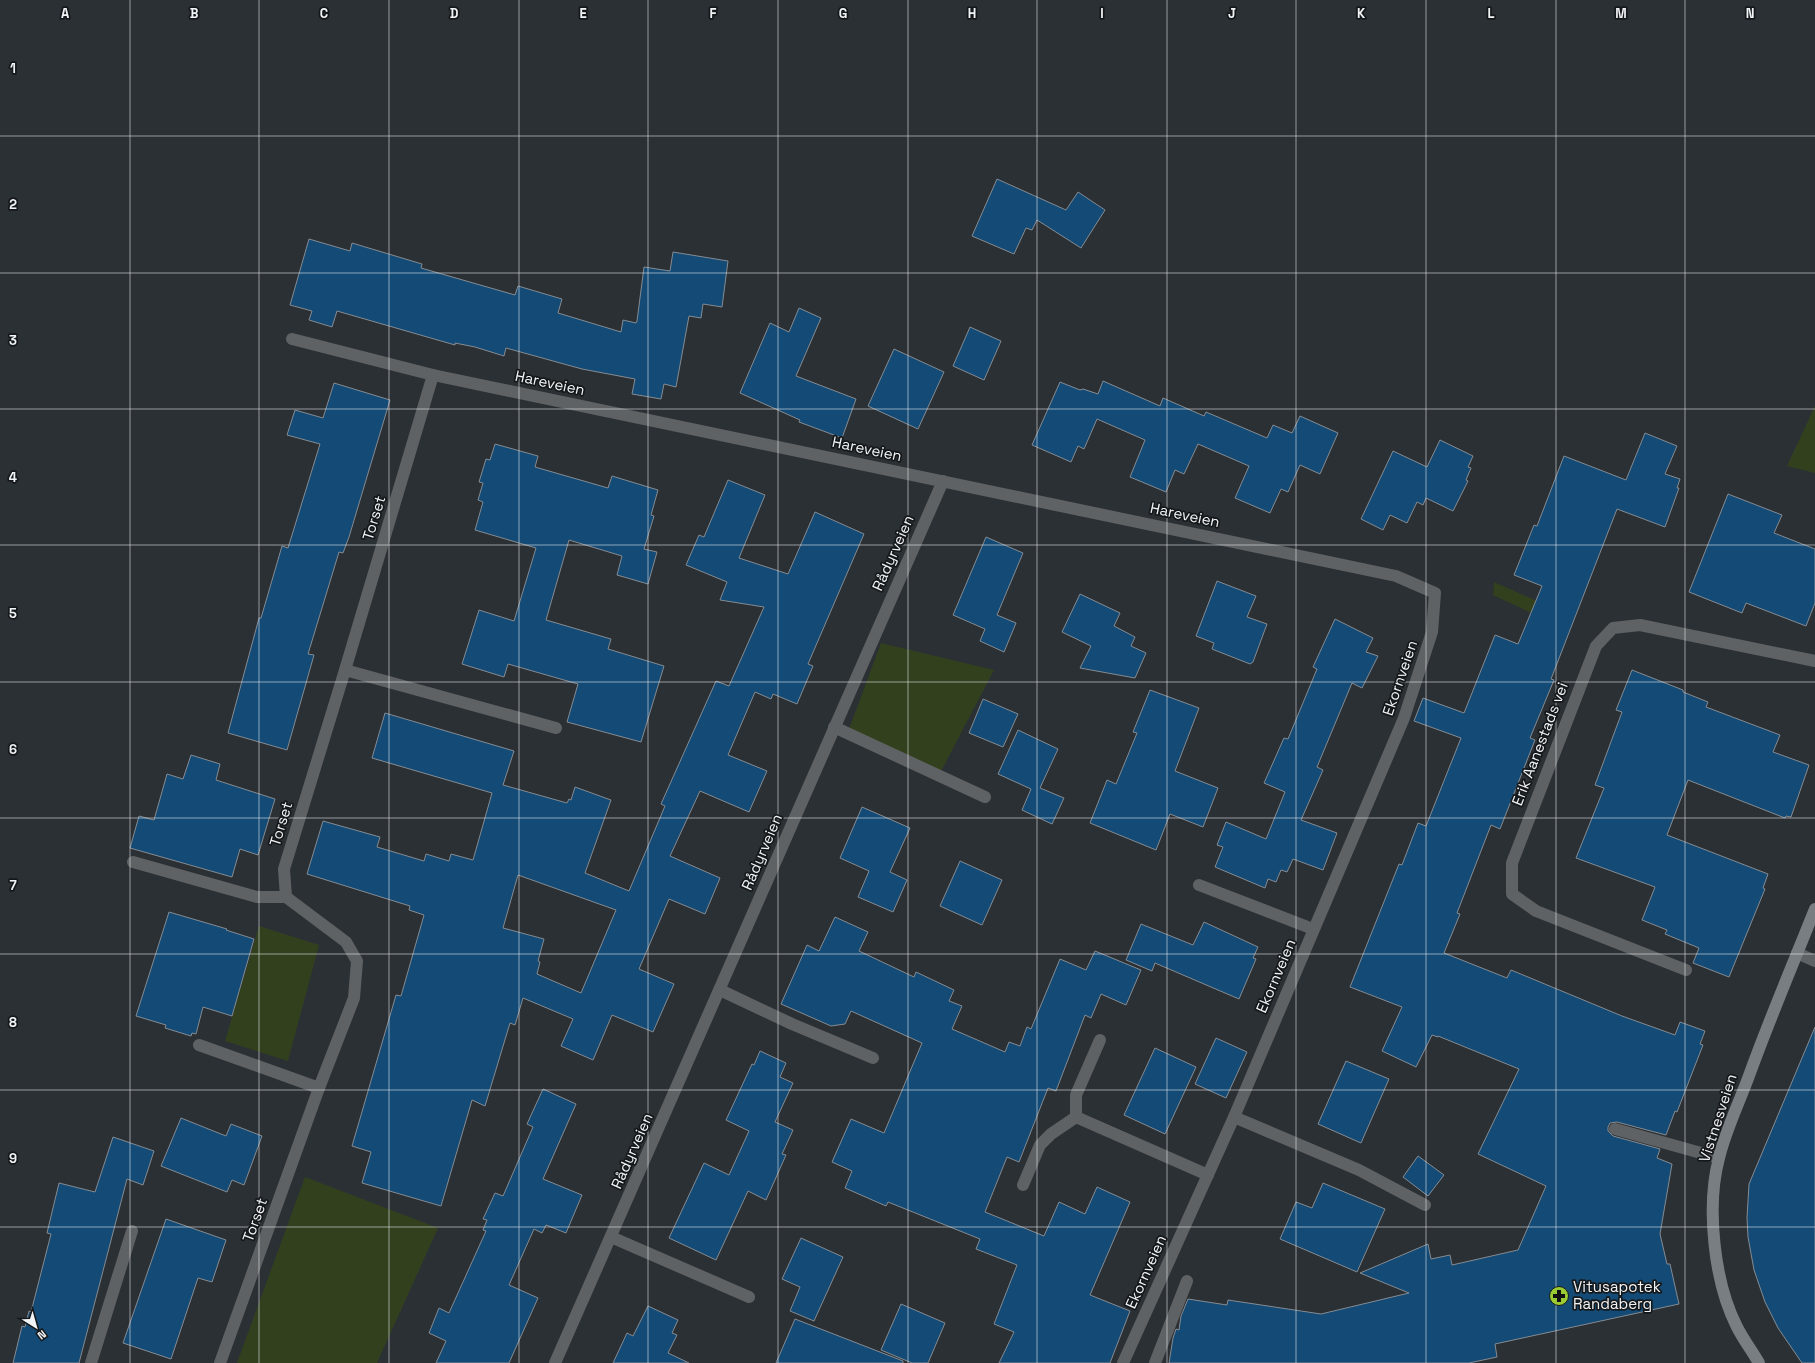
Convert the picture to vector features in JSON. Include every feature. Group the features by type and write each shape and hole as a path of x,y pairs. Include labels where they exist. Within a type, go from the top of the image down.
{"main road":[{"name":"Vistnesveien","path":"1759,1363 1737,1327 1724,1293 1713,1227 1713,1194 1719,1158 1774,1007 1815,909"}],"street":[{"name":"Hareveien","path":"292,340 433,375 1396,576 1435,593"},
{"name":"Torset","path":"220,1363 319,1088 354,998 357,961 346,942 286,897 284,869 346,670 433,375"},
{"name":"Rådyrveien","path":"555,1363 943,481"},
{"name":"Ekornveien","path":"1123,1363 1234,1117 1404,718 1432,632 1435,593"},
{"name":"Erik Aanestads vei","path":"1686,970 1536,910 1512,894 1512,863 1596,646 1612,628 1640,625 1815,661"},
{"path":"346,670 556,728"},
{"path":"834,727 985,797"},
{"path":"133,862 257,897 286,897"},
{"path":"1199,885 1313,929"},
{"path":"1797,953 1815,961"},
{"path":"720,990 792,1024 873,1058"},
{"path":"1076,1117 1076,1095 1100,1040"},
{"path":"199,1045 319,1088"},
{"path":"1076,1117 1208,1175"},
{"path":"1023,1185 1040,1145 1051,1134 1076,1117"},
{"path":"1234,1117 1358,1170 1425,1205"},
{"path":"1615,1129 1719,1158"},
{"path":"90,1363 132,1231"},
{"path":"611,1237 750,1297"},
{"path":"1155,1363 1187,1281"}],"green space":[{"path":"1815,406 1815,473 1787,466"},
{"path":"1494,582 1557,610 1559,626 1493,595"},
{"path":"881,643 994,670 938,777 849,729"},
{"path":"259,926 319,945 288,1061 225,1041"},
{"path":"305,1177 438,1228 377,1363 237,1363"}],"building":[{"path":"997,179 1066,210 1078,192 1105,210 1081,248 1037,220 1032,230 1026,228 1014,254 972,236"},
{"path":"309,239 350,251 352,243 422,264 421,268 515,295 518,286 562,299 558,313 621,332 623,320 636,323 637,321 644,267 670,271 673,252 728,261 722,307 703,304 701,318 689,316 676,387 664,384 661,399 632,394 635,379 582,369 506,348 504,356 475,347 455,343 455,345 337,311 332,327 309,320 312,311 290,305"},
{"path":"799,308 821,318 796,376 856,399 842,438 799,422 800,420 740,393 770,323 789,332"},
{"path":"970,327 1001,341 984,380 953,366"},
{"path":"894,349 944,372 918,429 868,406"},
{"path":"1103,381 1160,406 1163,398 1204,416 1206,412 1267,438 1273,425 1292,433 1300,416 1338,433 1320,474 1300,465 1288,492 1281,489 1270,513 1235,498 1249,466 1198,444 1184,474 1175,470 1166,492 1130,477 1145,440 1097,419 1084,449 1078,446 1071,462 1032,445 1060,382 1080,390 1083,389 1098,394"},
{"path":"334,383 390,400 349,537 343,553 339,552 308,654 314,655 287,750 228,733 259,618 261,618 282,546 288,548 320,444 287,435 295,410 323,418"},
{"path":"1645,433 1677,446 1665,474 1680,479 1677,488 1679,488 1665,527 1617,509 1551,679 1554,680 1530,738 1535,740 1500,829 1491,825 1457,913 1460,914 1444,953 1507,978 1511,970 1622,1016 1675,1035 1680,1022 1705,1031 1700,1044 1703,1045 1677,1112 1675,1111 1666,1135 1617,1122 1610,1123 1608,1127 1608,1131 1613,1136 1660,1149 1657,1158 1672,1164 1660,1234 1667,1264 1670,1264 1679,1304 1495,1344 1497,1357 1469,1363 1169,1363 1173,1338 1176,1329 1179,1330 1181,1316 1188,1299 1227,1305 1228,1300 1321,1314 1409,1293 1360,1273 1428,1244 1431,1259 1450,1255 1452,1265 1518,1250 1546,1186 1478,1154 1519,1069 1438,1036 1432,1035 1416,1067 1382,1051 1402,1007 1350,987 1399,864 1402,865 1418,823 1426,826 1461,738 1414,721 1423,698 1464,713 1495,635 1518,644 1542,586 1514,575 1534,525 1537,526 1564,456 1626,480"},
{"path":"1440,440 1473,456 1468,467 1471,468 1466,480 1468,481 1453,511 1426,498 1423,505 1417,502 1407,523 1390,515 1383,530 1361,519 1393,451 1427,467"},
{"path":"495,444 538,456 535,467 608,488 612,476 658,490 651,515 654,516 644,549 657,552 648,584 617,575 622,556 569,540 546,620 611,639 608,649 664,666 641,742 567,722 578,684 508,664 504,677 462,664 479,610 514,621 536,548 475,530 483,502 478,500 483,483 479,482 486,459 490,460"},
{"path":"728,480 765,495 739,558 788,574 815,512 864,534 808,664 813,666 797,704 773,694 771,699 755,692 728,755 767,771 749,812 700,791 670,856 720,878 705,914 669,899 639,969 674,984 653,1032 612,1015 593,1060 561,1046 573,1019 523,998 515,1025 510,1023 485,1106 472,1100 441,1206 362,1183 371,1152 352,1146 396,995 401,996 424,915 409,910 410,906 307,874 323,821 380,837 377,847 424,861 426,854 449,861 451,854 473,860 492,793 372,758 385,713 514,751 503,785 567,803 569,799 571,800 575,787 611,800 585,873 629,891 665,806 661,804 716,681 729,686 764,607 720,600 727,582 686,565 699,535 704,537","holes":["518,875 616,910 581,993 537,974 540,962 538,961 544,939 503,928"]},
{"path":"1728,494 1782,515 1774,533 1815,549 1815,603 1806,626 1746,603 1742,613 1689,592"},
{"path":"986,537 1023,553 997,615 1016,623 1004,652 980,641 985,629 953,615"},
{"path":"1217,581 1256,596 1247,617 1267,624 1253,662 1250,664 1212,649 1214,643 1196,636"},
{"path":"1080,594 1120,613 1114,626 1135,637 1131,646 1146,653 1135,678 1080,668 1091,646 1062,632"},
{"path":"1335,619 1373,638 1366,652 1378,656 1362,688 1352,683 1317,767 1323,770 1301,820 1337,833 1323,870 1293,859 1287,872 1281,870 1276,882 1268,879 1265,888 1215,867 1223,847 1217,845 1226,822 1266,839 1285,792 1264,783 1284,738 1288,739 1317,669 1313,667"},
{"path":"1632,670 1683,690 1683,692 1708,702 1706,707 1780,735 1773,752 1809,765 1791,817 1786,816 1785,818 1688,780 1667,835 1768,874 1763,888 1765,889 1729,977 1693,963 1699,948 1665,934 1667,930 1642,920 1655,887 1576,858 1604,788 1595,785 1622,712 1616,710"},
{"path":"1150,690 1199,708 1175,771 1218,788 1203,827 1170,814 1156,850 1090,823 1107,780 1116,784 1137,733 1133,732"},
{"path":"983,699 1018,714 1003,747 969,733"},
{"path":"1018,730 1058,749 1040,788 1064,798 1052,824 1022,810 1031,789 998,774"},
{"path":"191,755 220,764 216,780 275,799 258,855 240,849 232,877 130,848 139,816 154,820 167,774 183,779"},
{"path":"862,807 910,828 890,872 907,880 893,912 858,897 869,871 840,858"},
{"path":"960,861 1002,880 982,925 940,906"},
{"path":"169,912 227,929 226,930 254,939 232,1016 203,1007 196,1034 192,1033 191,1036 165,1028 166,1025 136,1016"},
{"path":"835,917 868,932 859,951 914,977 916,972 954,990 949,1001 962,1006 952,1029 1005,1052 1009,1042 1020,1046 1027,1027 1031,1029 1060,959 1086,970 1095,951 1141,970 1126,1005 1101,994 1091,1018 1085,1015 1056,1091 1048,1088 1019,1162 1007,1157 985,1212 1044,1236 1059,1202 1085,1214 1097,1187 1130,1202 1090,1295 1130,1311 1110,1363 999,1363 1014,1332 994,1324 1017,1265 976,1249 980,1239 888,1202 886,1206 845,1188 852,1171 832,1162 851,1119 884,1133 922,1043 851,1011 845,1024 831,1026 781,1004 807,945 819,951"},
{"path":"1204,922 1258,947 1253,958 1256,959 1239,999 1155,963 1152,971 1126,960 1141,924 1193,945"},
{"path":"1815,1027 1815,1363 1802,1363 1778,1328 1765,1302 1754,1270 1748,1237 1747,1218 1749,1184"},
{"path":"1216,1038 1247,1052 1226,1098 1195,1084"},
{"path":"1155,1048 1196,1067 1165,1134 1124,1115"},
{"path":"760,1051 786,1063 780,1077 793,1083 775,1122 793,1130 782,1154 786,1155 766,1200 748,1191 716,1260 669,1238 704,1163 729,1175 749,1131 726,1120 752,1064 754,1065"},
{"path":"1346,1061 1389,1079 1361,1143 1318,1124"},
{"path":"543,1089 576,1104 543,1179 582,1195 566,1233 546,1225 542,1233 534,1229 509,1285 538,1298 509,1363 436,1363 446,1341 429,1333 439,1308 449,1313 486,1231 483,1230 487,1220 483,1219 495,1193 503,1196 533,1127 527,1124"},
{"path":"181,1118 226,1136 231,1124 262,1136 244,1185 232,1180 227,1192 161,1166"},
{"path":"113,1137 154,1151 143,1185 127,1179 79,1363 13,1363 22,1326 25,1327 29,1311 31,1312 51,1234 47,1233 59,1183 95,1192"},
{"path":"1418,1156 1444,1175 1428,1196 1403,1177"},
{"path":"1323,1183 1385,1209 1357,1272 1280,1239 1296,1202 1312,1208"},
{"path":"166,1219 226,1240 212,1282 198,1278 171,1359 123,1343"},
{"path":"801,1238 843,1257 814,1321 790,1311 800,1287 782,1279"},
{"path":"901,1304 945,1323 928,1363 912,1363 881,1350"},
{"path":"648,1306 678,1320 672,1333 677,1335 668,1353 689,1363 613,1363 627,1333 633,1336"},
{"path":"795,1319 903,1361 903,1363 776,1363"}],"place":[{"name":"Vitusapotek Randaberg","path":"1559,1296"}]}
